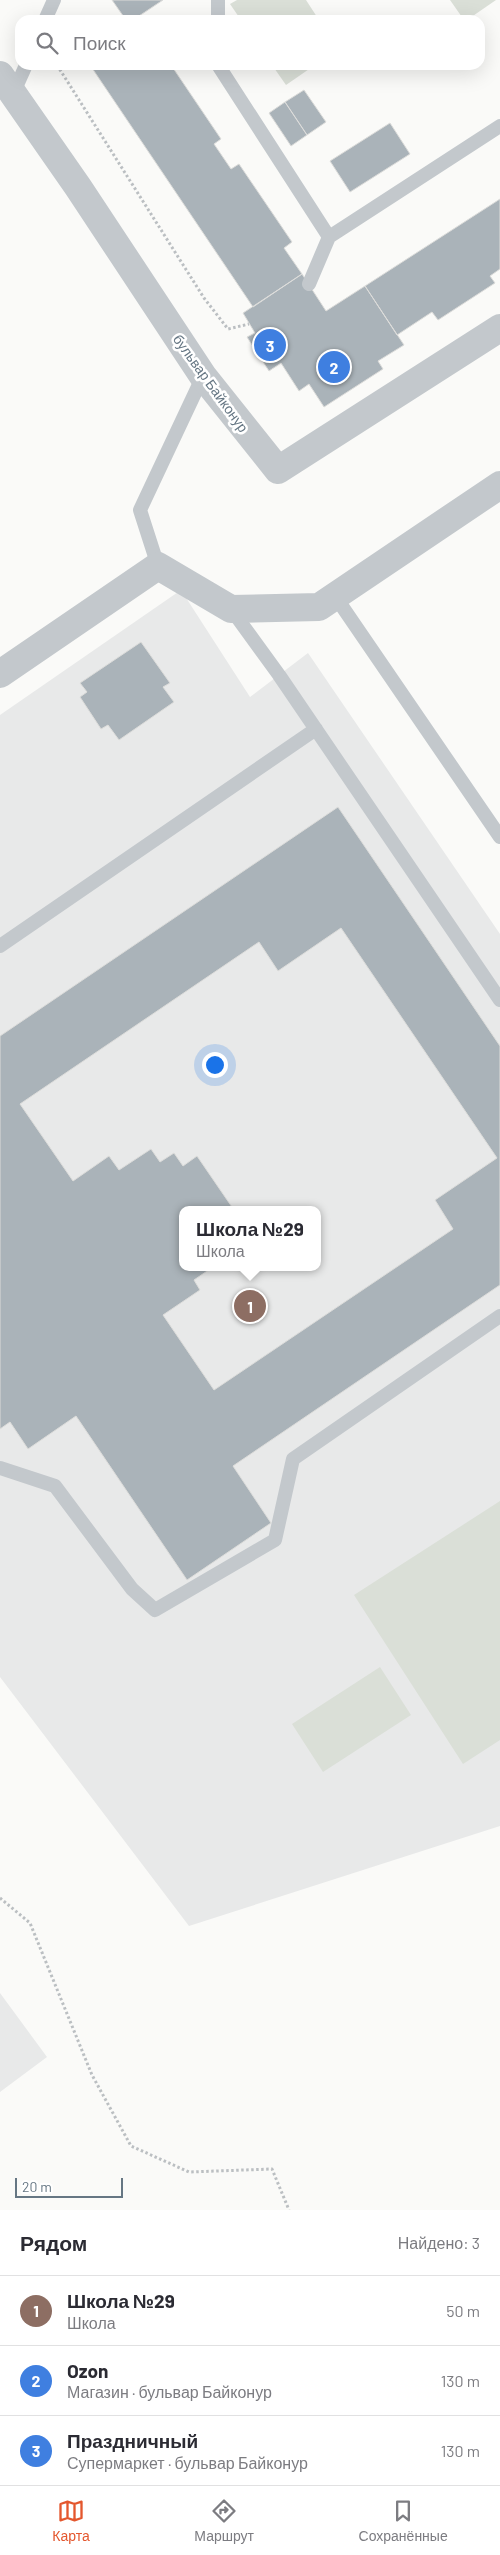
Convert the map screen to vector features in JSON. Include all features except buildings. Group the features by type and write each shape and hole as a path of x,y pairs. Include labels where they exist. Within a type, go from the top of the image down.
{"street":[{"name":"бульвар Байконур","path":"6,84 78,187 203,376 278,470 500,328"},
{"path":"0,674 158,566 231,609 319,607 500,485"}],"lane":[{"path":"47,15 54,0"},
{"path":"218,0 218,15"},
{"path":"6,84 21,70"},
{"path":"221,70 329,237"},
{"path":"309,284 329,237 500,126"},
{"path":"158,566 140,510 203,376"},
{"path":"335,596 500,837"},
{"path":"231,609 316,729 500,1000"},
{"path":"0,946 316,729"},
{"path":"0,1468 55,1486 132,1588 155,1610 276,1540 293,1459 500,1316"}],"path":[{"path":"60,70 204,298 228,329 249,324"},
{"path":"0,1898 30,1923 92,2075 131,2146 188,2172 272,2169 289,2210"}],"shaded area":[{"path":"237,0 306,0 316,15 238,15 230,4"},
{"path":"450,0 496,0 474,15 460,15"},
{"path":"276,70 308,70 286,85"},
{"path":"181,590 250,697 308,653 500,934 500,1826 189,1926 0,1677 0,715"},
{"path":"500,1501 500,1740 463,1764 354,1595"},
{"path":"380,1667 411,1715 323,1772 292,1724"},
{"path":"0,1993 47,2057 0,2092"}],"place":[{"name":"Праздничный","path":"270,345"},
{"name":"Ozon","path":"334,367"},
{"name":"Школа №29","path":"250,1306"}]}
